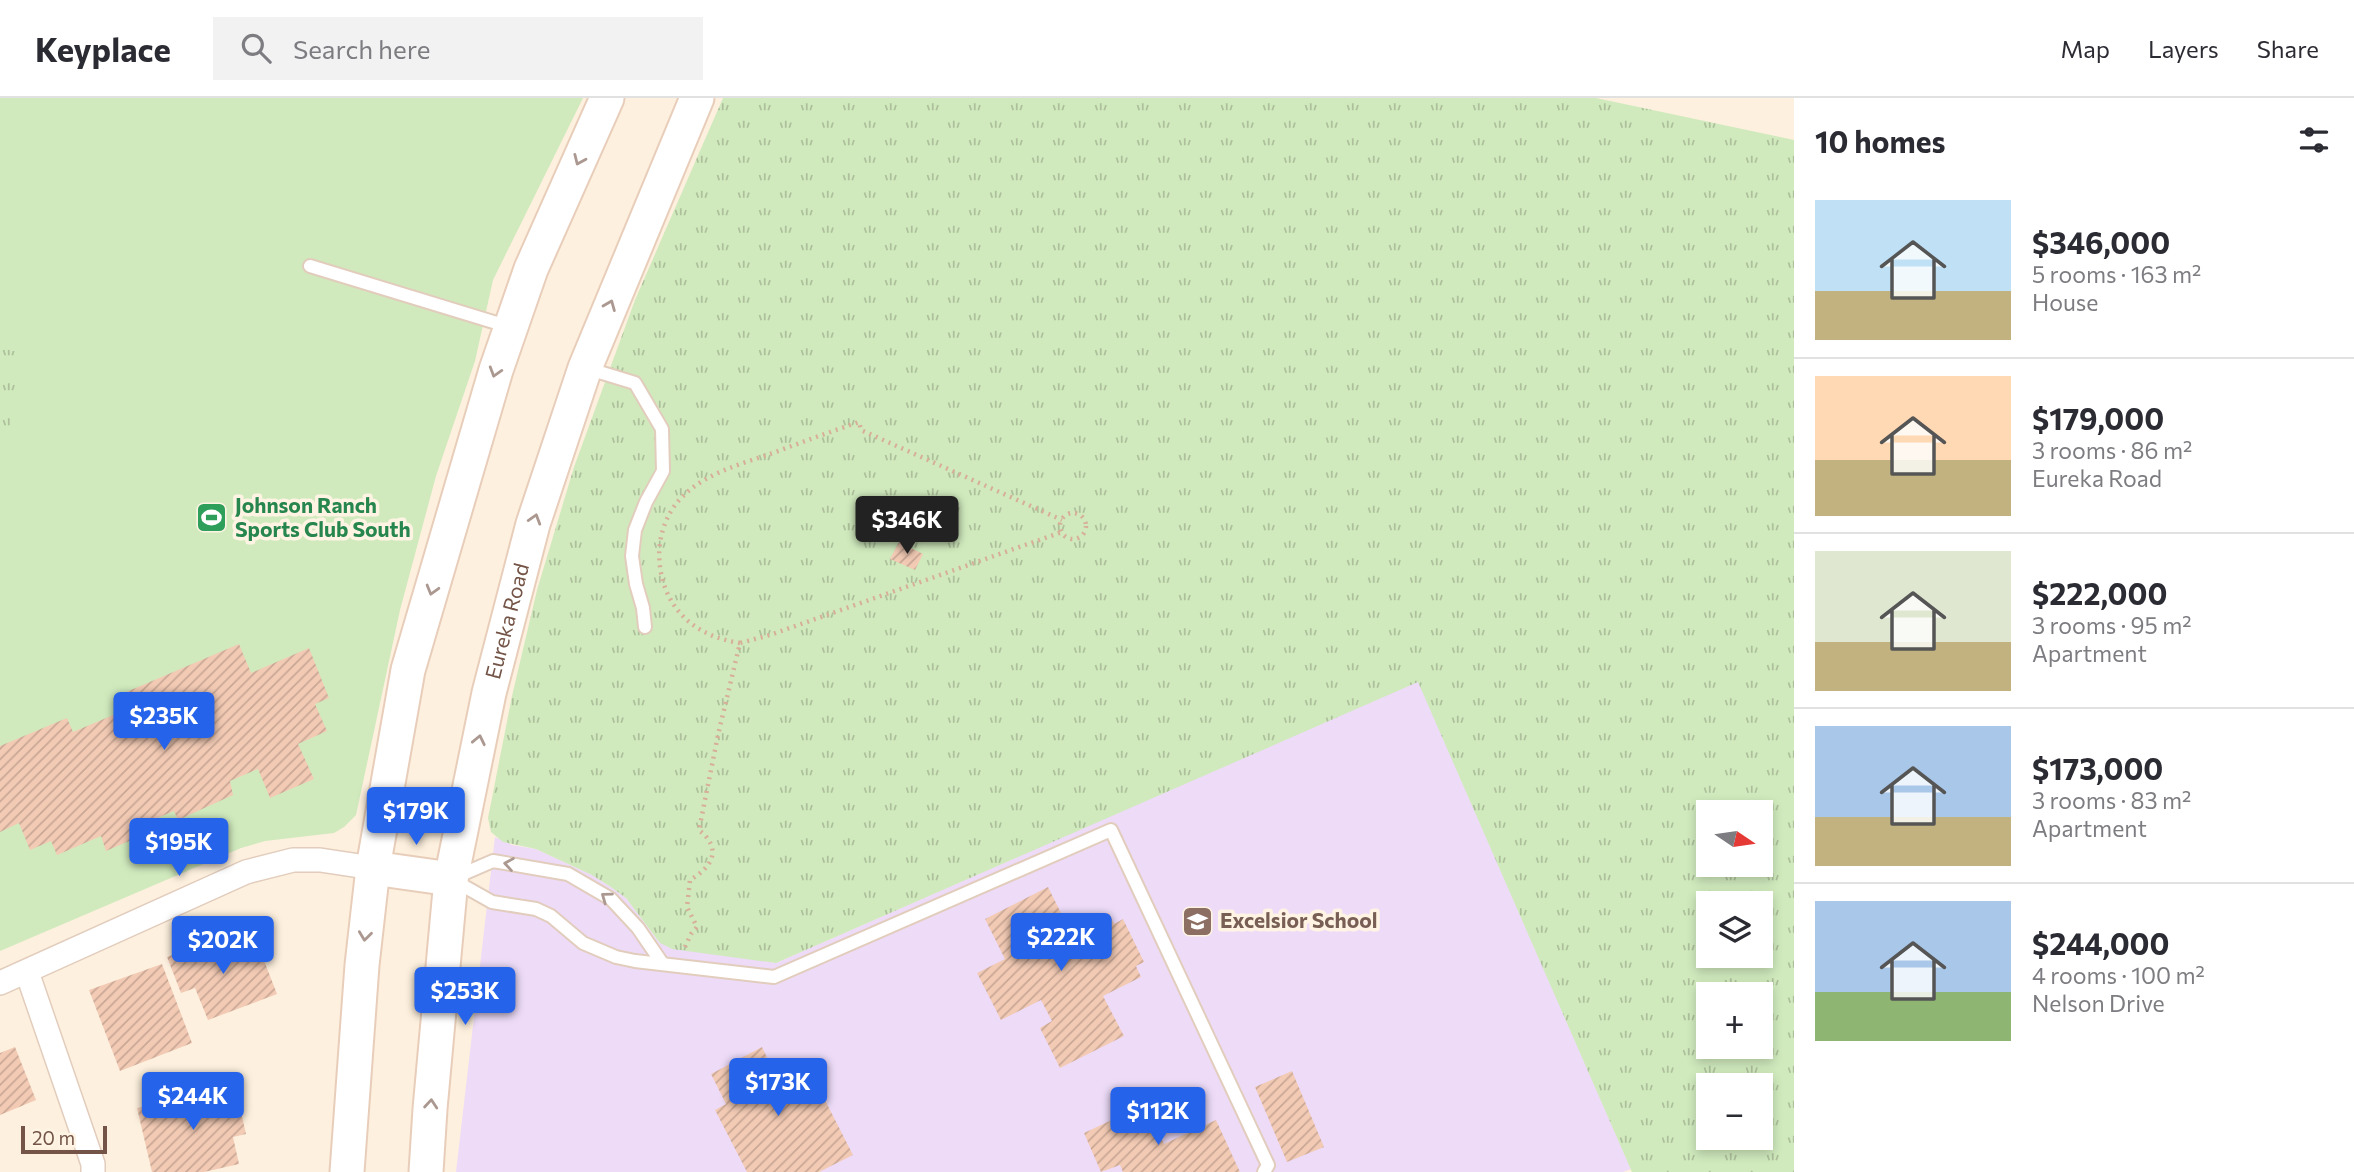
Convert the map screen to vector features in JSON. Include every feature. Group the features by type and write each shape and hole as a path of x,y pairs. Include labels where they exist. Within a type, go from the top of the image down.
{"main road":[{"path":"347,1172 362,965 373,868 408,670 510,327 531,269 607,98"},
{"name":"Eureka Road","path":"426,1172 452,879 489,693 533,524 585,368 697,98"},
{"path":"373,868 452,879"}],"street":[{"path":"0,983 246,872 293,860 320,860 373,868"},
{"path":"27,972 93,1164 93,1172"}],"lane":[{"path":"310,267 510,327"},
{"path":"585,368 635,383 662,429 663,471 635,530 632,556 645,627"},
{"path":"452,879 492,902 536,909 551,916 583,943 601,951 635,961 774,977 1111,830 1268,1165 1264,1172"},
{"path":"452,879 492,861 568,874 611,899 638,928 662,963"}],"path":[{"path":"1062,520 861,430 859,422 729,468 692,486 677,501 665,521 659,545 660,568 666,590 675,607 689,623 705,634 740,643 770,635 1062,532"},
{"path":"1069,514 1078,514 1085,520 1083,535 1076,539 1068,538 1062,532 1062,520 1069,514"},
{"path":"684,951 697,927 687,907 690,880 707,868 712,860 711,843 699,830 740,643"}],"shaded area":[{"name":"Excelsior School","path":"1418,681 1631,1169 1623,1172 456,1172 495,837 512,845 536,849 592,875 611,887 626,898 660,943 776,963"}],"green space":[{"name":"Johnson Ranch Sports Club South","path":"0,98 583,98 493,280 475,361 436,476 400,610 356,815 334,833 265,841 241,848 0,951"},
{"path":"723,98 1596,98 1794,140 1794,1172 1632,1172 1418,682 776,963 672,949 660,943 626,898 611,887 592,875 536,849 503,842 491,832 488,818 512,696 537,590 574,467 635,300"},
{"path":"0,348 27,354 0,467"}],"building":[{"path":"899,542 923,554 915,570 890,559"},
{"path":"239,644 251,673 309,648 329,698 315,704 327,731 298,744 314,779 270,798 258,769 230,781 233,795 178,820 174,811 145,823 150,832 106,851 101,836 57,855 51,841 30,850 19,823 0,832 0,746 67,718 73,732 130,708 124,693"},
{"path":"1048,887 1071,933 1109,913 1114,924 1123,919 1144,962 1136,966 1141,977 1103,996 1124,1036 1060,1068 1040,1028 1052,1021 1041,1000 1001,1020 977,973 1005,959 985,919"},
{"path":"213,939 218,954 256,940 277,994 208,1020 195,988 181,993 167,957"},
{"path":"162,964 192,1043 120,1071 89,990"},
{"path":"15,1047 36,1100 0,1115 0,1053"},
{"path":"762,1047 777,1078 806,1063 853,1155 819,1172 747,1172 715,1110 726,1104 711,1074"},
{"path":"1292,1071 1324,1147 1287,1162 1255,1087"},
{"path":"235,1086 246,1134 233,1137 239,1164 204,1172 152,1172 137,1108"},
{"path":"1146,1104 1164,1144 1216,1120 1240,1172 1123,1172 1120,1165 1101,1172 1084,1133"}],"place":[{"name":"Johnson Ranch Sports Club South","path":"212,518"},
{"name":"Excelsior School","path":"1197,921"}]}
